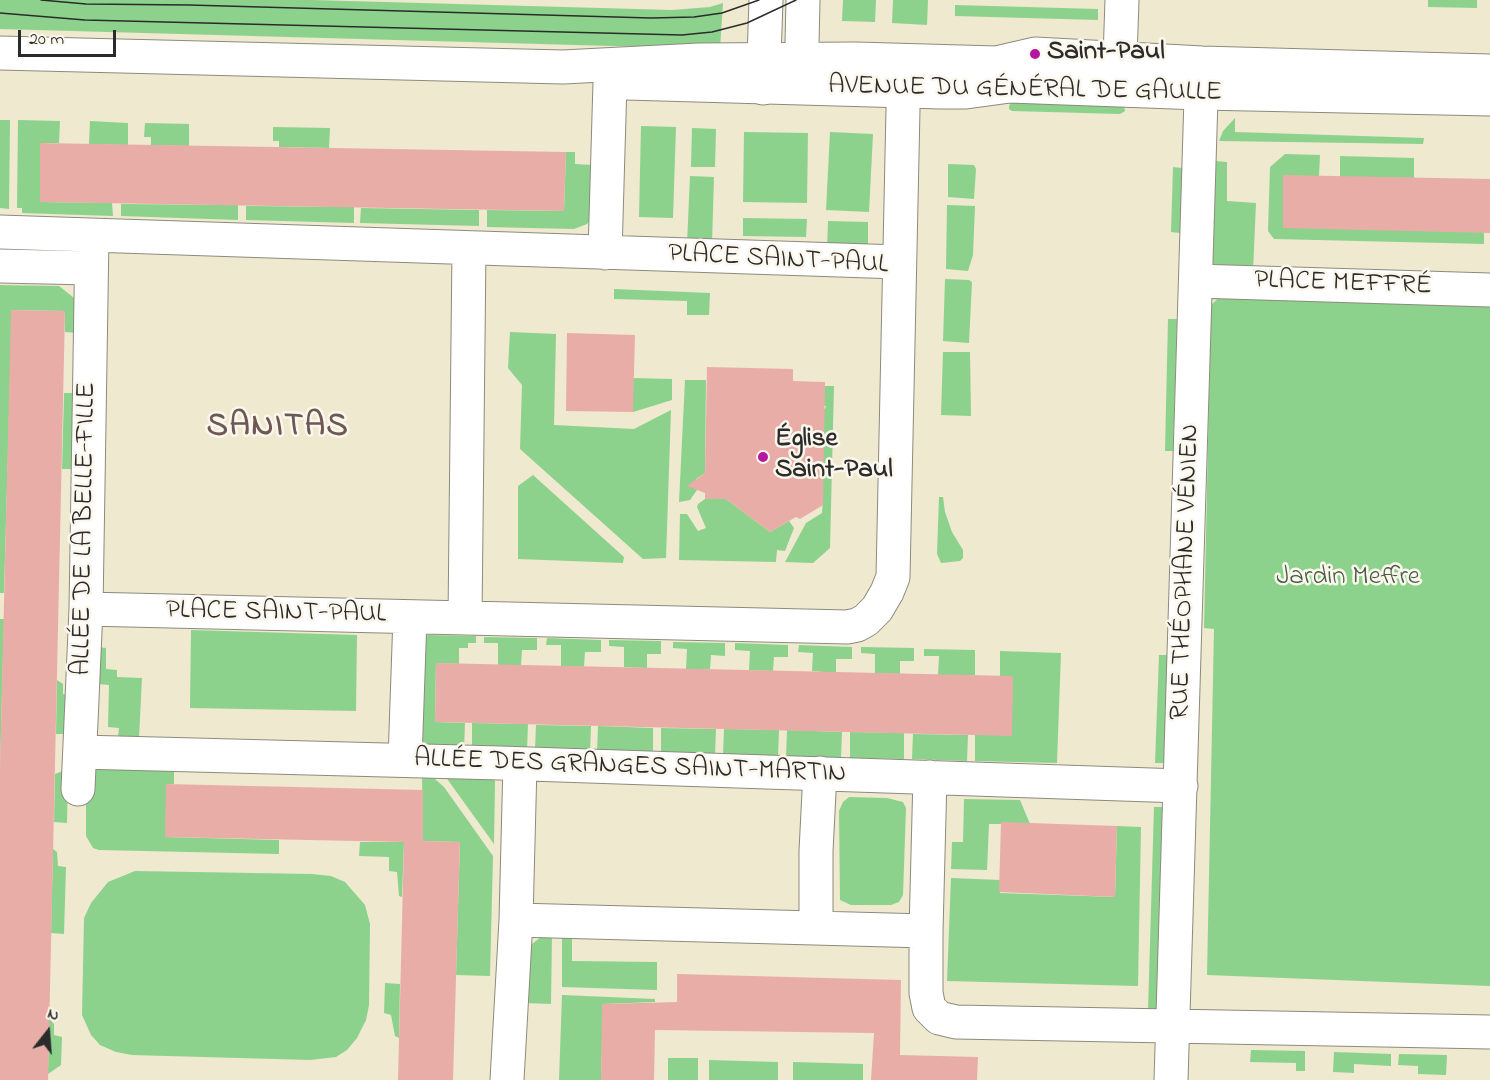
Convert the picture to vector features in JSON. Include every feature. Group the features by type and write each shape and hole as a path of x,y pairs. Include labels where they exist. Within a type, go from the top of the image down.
{"street":[{"path":"764,74 766,0"},
{"path":"801,74 803,0"},
{"path":"1120,58 1122,0"},
{"name":"AVENUE DU GÉNÉRAL DE GAULLE","path":"0,53 563,67 699,60 764,74"},
{"name":"AVENUE DU GÉNÉRAL DE GAULLE","path":"563,67 610,82 764,74 904,76 996,63 1035,54 1120,58 1202,78 1490,99"},
{"name":"AVENUE DU GÉNÉRAL DE GAULLE","path":"904,76 966,92 1010,86 1202,78 1490,71"},
{"path":"899,262 904,76"},
{"name":"RUE THÉOPHANE VÉNIEN","path":"1171,1080 1202,78"},
{"path":"605,253 610,82"},
{"path":"0,232 92,236"},
{"name":"PLACE SAINT-PAUL","path":"86,609 847,627 857,625 877,609 893,577 899,262 92,236"},
{"name":"ALLÉE DE LA BELLE-FILLE","path":"78,789 86,609 92,236"},
{"path":"465,618 470,248"},
{"path":"0,266 91,268"},
{"name":"PLACE MEFFRÉ","path":"1196,281 1490,290"},
{"path":"405,760 410,617"},
{"name":"ALLÉE DES GRANGES SAINT-MARTIN","path":"80,752 405,760 1180,786"},
{"path":"507,1080 516,920 520,764"},
{"path":"816,928 816,851 820,773"},
{"path":"930,777 926,993 929,1008 939,1017 956,1023 1490,1032"},
{"path":"516,920 926,931"}],"green space":[{"path":"0,0 313,0 672,10 710,7 723,3 720,49 0,29"},
{"path":"843,0 876,0 875,22 842,21"},
{"path":"893,0 928,0 927,25 892,23"},
{"path":"1428,0 1477,0 1477,8 1428,7"},
{"path":"955,5 1098,9 1098,20 955,16"},
{"path":"1011,102 1124,106 1125,111 1120,114 1012,111 1009,109"},
{"path":"1235,118 1235,132 1424,138 1423,144 1219,141 1223,131"},
{"path":"0,120 10,120 9,209 0,208"},
{"path":"18,120 60,121 59,143 40,143 40,202 112,203 113,216 22,213 22,208 17,208"},
{"path":"90,121 128,123 128,145 89,144"},
{"path":"145,123 189,124 189,146 151,145 151,137 144,137"},
{"path":"641,126 676,127 673,218 639,217"},
{"path":"273,127 330,128 329,148 279,147 279,141 273,141"},
{"path":"692,128 716,129 715,167 691,167"},
{"path":"744,132 808,133 807,203 743,202"},
{"path":"830,132 873,134 869,212 826,210"},
{"path":"566,152 575,152 575,164 594,165 591,220 587,224 574,229 487,227 487,210 564,211"},
{"path":"1285,154 1320,155 1319,176 1484,233 1484,244 1274,239 1268,231 1270,167"},
{"path":"1340,156 1414,158 1414,178 1340,177"},
{"path":"1216,161 1227,162 1227,201 1256,203 1253,271 1212,269"},
{"path":"948,164 974,165 976,169 974,199 948,197"},
{"path":"1173,167 1182,168 1180,233 1171,232"},
{"path":"690,176 714,177 712,244 687,244"},
{"path":"121,204 238,205 238,220 121,216"},
{"path":"947,205 975,206 973,255 968,271 946,269"},
{"path":"246,206 354,207 354,223 246,220"},
{"path":"361,208 479,210 479,226 360,223"},
{"path":"743,218 807,219 806,237 743,236"},
{"path":"828,221 868,222 868,250 827,249"},
{"path":"945,279 972,282 969,343 943,341"},
{"path":"0,285 59,286 78,301 77,333 65,332 65,311 12,310 4,593 0,593"},
{"path":"614,289 710,293 709,315 687,315 687,301 614,299"},
{"name":"Jardin Meffre","path":"1226,291 1490,301 1490,986 1207,975 1214,629 1204,628 1211,305"},
{"path":"1168,319 1177,319 1173,451 1165,451"},
{"path":"510,332 556,334 554,425 634,429 671,410 666,558 643,559 520,449 522,385 508,368"},
{"path":"943,352 970,352 971,416 941,415"},
{"path":"633,378 672,379 672,400 633,412"},
{"path":"685,380 706,380 705,473 696,479 697,490 690,500 679,502"},
{"path":"820,386 834,386 830,548 813,563 785,562 806,523 822,513 823,499 819,498 818,479 824,479 820,408 825,409 826,406 821,405"},
{"path":"64,393 76,393 74,469 62,469"},
{"path":"533,475 624,557 623,563 518,559 518,486"},
{"path":"939,497 943,497 952,532 963,550 963,558 960,561 941,563 937,554"},
{"path":"705,499 726,499 770,532 789,521 794,528 785,551 777,550 776,562 679,560 680,514 687,514 698,531 706,528 697,507"},
{"path":"0,619 4,619 0,769"},
{"path":"191,630 357,635 356,711 190,708"},
{"path":"424,636 476,636 476,643 468,643 468,648 459,648 459,664 436,663 435,722 465,723 464,749 422,746"},
{"path":"484,637 537,638 537,650 522,650 521,665 498,665 498,643 484,643"},
{"path":"547,638 601,640 601,652 585,652 584,667 561,666 561,645 546,645"},
{"path":"609,640 661,641 661,654 647,654 647,668 624,667 624,647 609,646"},
{"path":"673,642 725,643 725,656 711,655 710,669 686,669 687,649 673,648"},
{"path":"735,643 788,645 788,657 774,657 773,671 749,670 750,651 735,650"},
{"path":"799,645 852,647 852,659 836,659 836,673 812,671 813,653 798,652"},
{"path":"99,647 106,648 106,669 117,670 117,677 142,678 139,738 118,737 119,728 108,727 109,685 97,684"},
{"path":"861,647 914,648 914,661 900,661 900,674 875,673 875,654 861,653"},
{"path":"924,649 975,650 975,675 938,675 939,656 924,656"},
{"path":"1000,651 1061,653 1057,763 975,761 975,735 1000,676"},
{"path":"1159,655 1168,655 1165,763 1155,763"},
{"path":"57,680 63,684 63,694 69,695 68,734 56,734"},
{"path":"472,723 528,724 527,750 472,749"},
{"path":"536,725 591,726 590,752 535,750"},
{"path":"598,726 653,728 653,753 597,752"},
{"path":"661,728 716,729 715,755 661,753"},
{"path":"724,729 779,730 778,756 723,755"},
{"path":"787,730 842,732 841,758 786,756"},
{"path":"850,732 904,733 904,759 850,758"},
{"path":"913,734 968,735 967,761 912,759"},
{"path":"96,768 174,768 174,784 166,784 166,837 279,840 279,854 99,850 93,848 86,836 86,779"},
{"path":"68,769 67,823 54,822 55,774"},
{"path":"422,775 435,779 444,787 493,856 490,976 456,975 460,842 423,841"},
{"path":"445,776 492,778 495,781 494,844"},
{"path":"849,797 887,798 903,802 906,808 903,895 899,902 891,905 851,905 840,900 839,811 843,802"},
{"path":"964,799 1020,800 1030,824 989,824 987,870 951,869 952,842 963,842"},
{"path":"1154,807 1164,807 1158,1012 1148,1011"},
{"path":"1117,826 1141,827 1138,986 947,981 951,878 1000,880 1000,893 1115,897"},
{"path":"360,842 404,842 402,897 399,896 397,872 389,871 389,857 359,856"},
{"path":"53,849 57,852 58,866 66,867 64,934 51,933"},
{"path":"135,871 312,874 331,876 345,882 365,905 370,924 369,1005 366,1020 357,1038 347,1050 336,1057 310,1060 132,1055 116,1052 100,1045 91,1035 82,1015 84,918 91,903 108,882"},
{"path":"552,934 551,1004 523,1003 531,945 543,935"},
{"path":"562,934 572,934 572,961 657,962 657,990 562,987"},
{"path":"385,983 400,984 399,1038 395,1036 391,1015 384,1013"},
{"path":"562,995 655,999 655,1002 603,1004 601,1080 559,1080"},
{"path":"49,1018 54,1024 54,1035 62,1037 61,1065 48,1074"},
{"path":"1251,1050 1305,1051 1305,1071 1296,1071 1296,1063 1250,1062"},
{"path":"1334,1052 1391,1054 1391,1066 1354,1064 1354,1073 1333,1072"},
{"path":"1399,1054 1447,1055 1446,1075 1418,1074 1418,1066 1398,1065"},
{"path":"668,1058 698,1058 698,1080 668,1080"},
{"path":"709,1060 778,1062 778,1080 709,1080"},
{"path":"793,1062 863,1064 863,1080 793,1080"}],"building":[{"path":"40,143 566,152 564,211 40,202"},
{"path":"1283,175 1490,179 1490,233 1283,228"},
{"path":"11,310 65,311 48,1080 0,1080 0,769"},
{"path":"567,333 635,335 633,412 566,411"},
{"name":"Église Saint-Paul","path":"707,367 793,369 793,381 825,382 823,505 800,519 796,517 770,532 726,499 705,499 705,493 687,486 705,473"},
{"path":"436,663 1013,676 1012,736 435,722"},
{"path":"166,784 423,790 423,841 460,842 453,1080 398,1080 404,842 165,837"},
{"path":"1001,822 1117,826 1115,897 999,892"},
{"path":"677,974 901,980 900,1055 978,1057 977,1080 871,1080 874,1033 655,1030 654,1080 601,1080 602,1004 677,1002"}],"tram line":[{"path":"41,0 86,4 651,18 694,17 722,13 759,0"},
{"path":"0,13 85,20 682,35 712,32 747,23 796,0"}],"place":[{"name":"Saint-Paul","path":"1035,54"},
{"name":"Église Saint-Paul","path":"763,457"}],"district":[{"name":"SANITAS","path":"278,429"}]}
